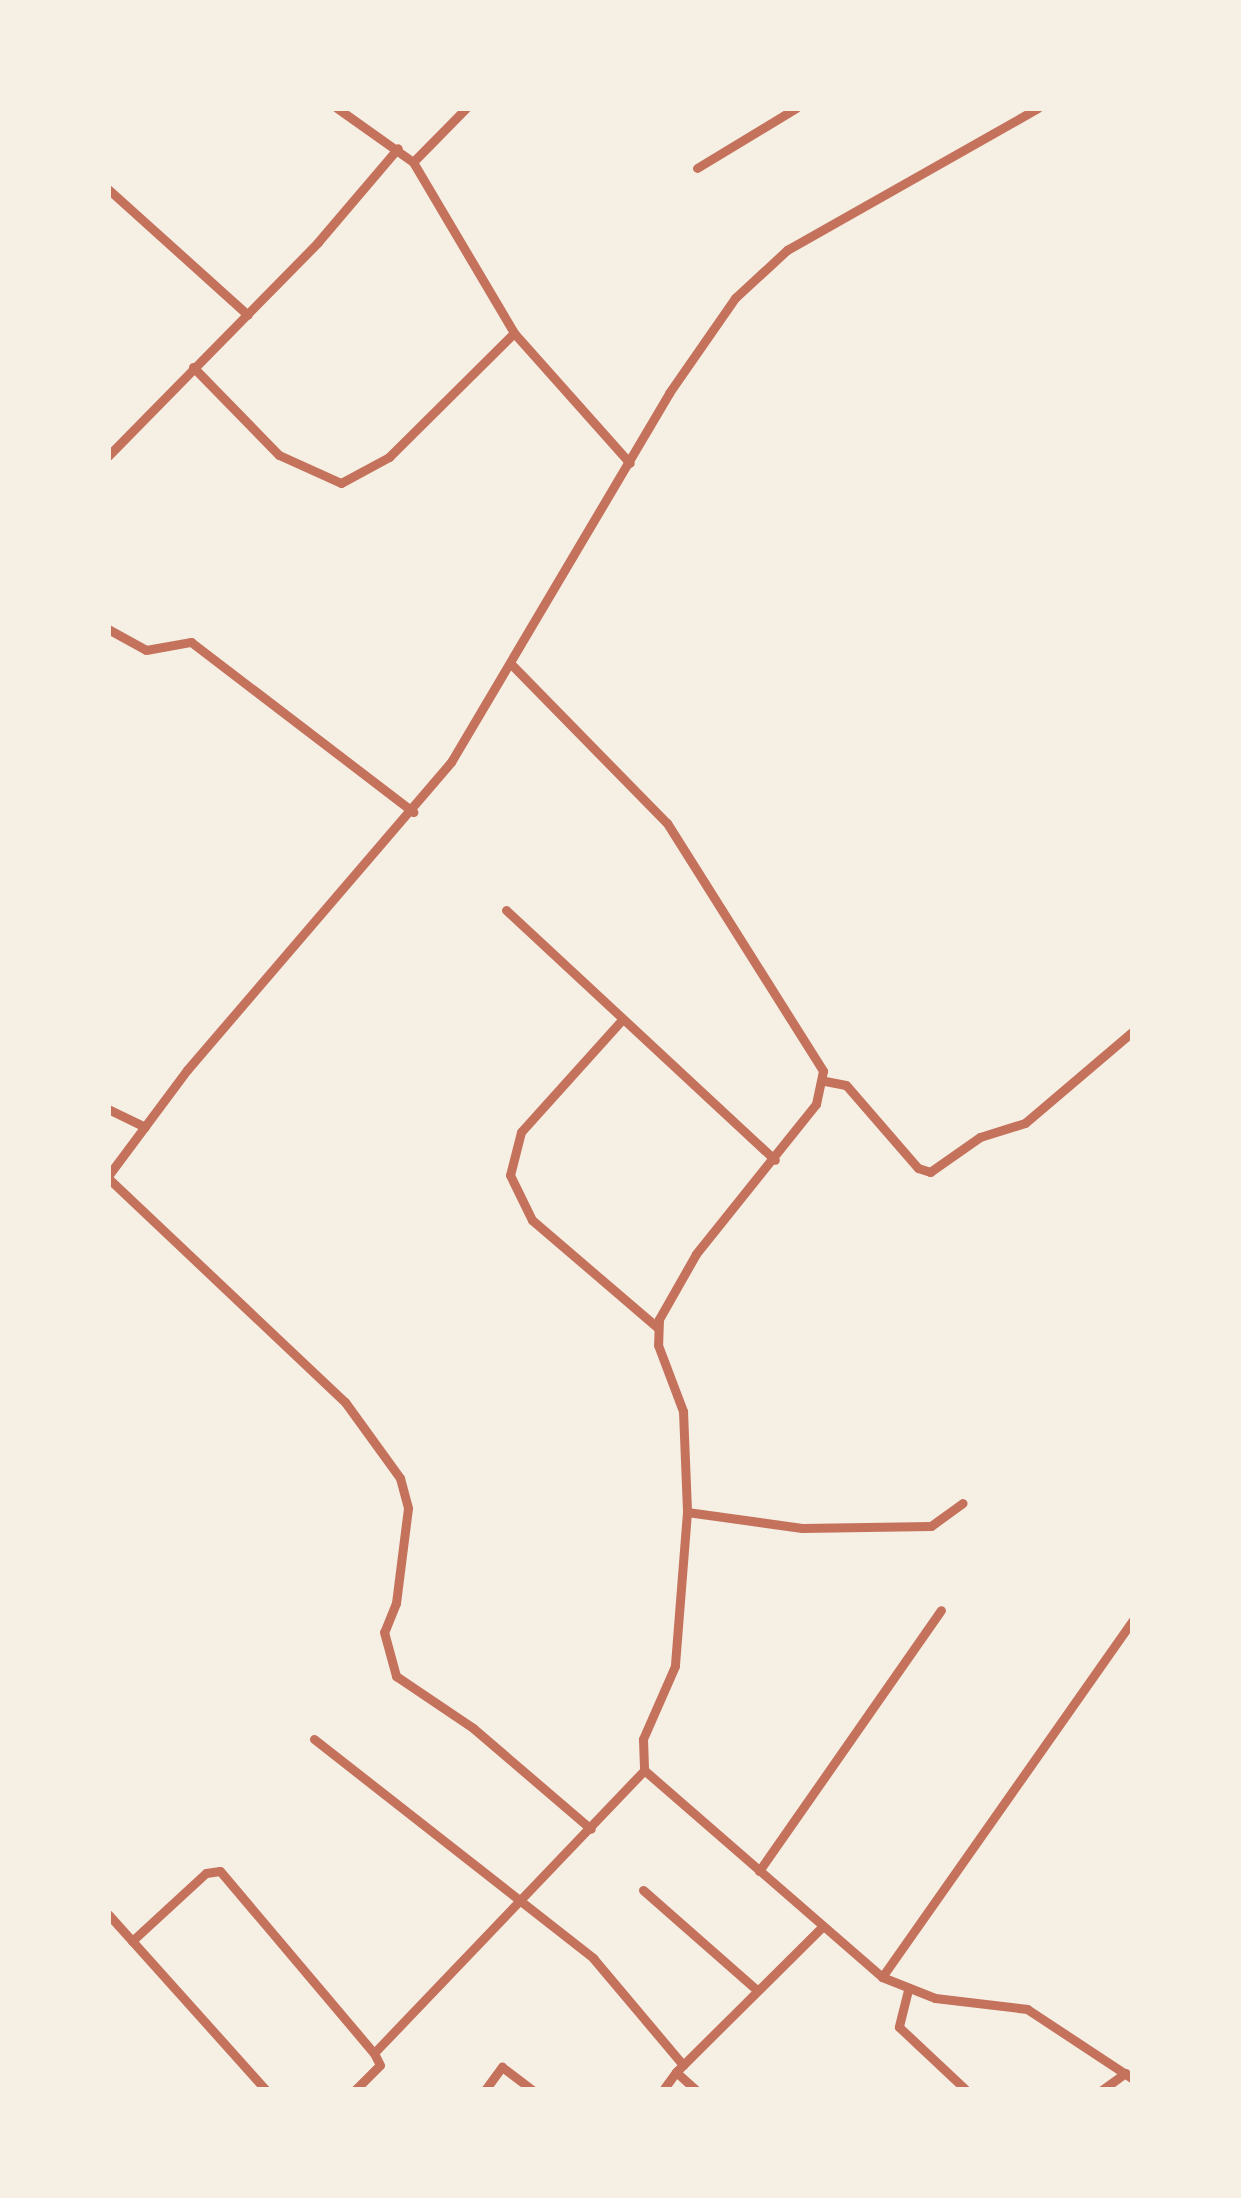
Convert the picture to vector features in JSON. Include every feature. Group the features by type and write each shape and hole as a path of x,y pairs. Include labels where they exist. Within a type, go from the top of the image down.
{"street":[{"path":"337,108 413,162 514,334 630,463"},
{"path":"413,162 466,108"},
{"path":"697,168 796,108"},
{"path":"1009,108 1017,121"},
{"path":"591,1828 473,1728 396,1676 384,1632 396,1603 408,1508 400,1478 345,1402 108,1177 145,1127 413,812 513,666 669,393 759,274 788,250 1038,108"},
{"path":"108,456 248,315 398,148"},
{"path":"108,189 248,315"},
{"path":"193,367 279,455 340,483 388,457 514,334"},
{"path":"108,629 146,650 191,642 413,812"},
{"path":"513,666 667,823 825,1081"},
{"path":"506,910 620,1022 775,1160"},
{"path":"620,1022 521,1132 510,1175 532,1220 658,1328 683,1412 688,1512 675,1666 640,1749 644,1770 820,1928 883,1977 908,1990 1027,2009 1129,2076 1102,2090"},
{"path":"825,1081 846,1084 918,1168 930,1172 980,1137 1025,1124 1133,1031"},
{"path":"658,1328 696,1254 775,1160 825,1081"},
{"path":"108,1109 145,1127"},
{"path":"688,1512 802,1528 931,1526 963,1503"},
{"path":"759,1870 941,1610"},
{"path":"883,1977 1133,1620"},
{"path":"314,1739 593,1958 696,2090"},
{"path":"374,2053 522,1906 644,1770"},
{"path":"132,1941 206,1873 220,1871 374,2053 380,2065 356,2090"},
{"path":"643,1890 757,1990"},
{"path":"108,1915 266,2090"},
{"path":"663,2090 820,1928"},
{"path":"908,1990 899,2027 966,2090"},
{"path":"485,2090 502,2067 532,2090"}]}
